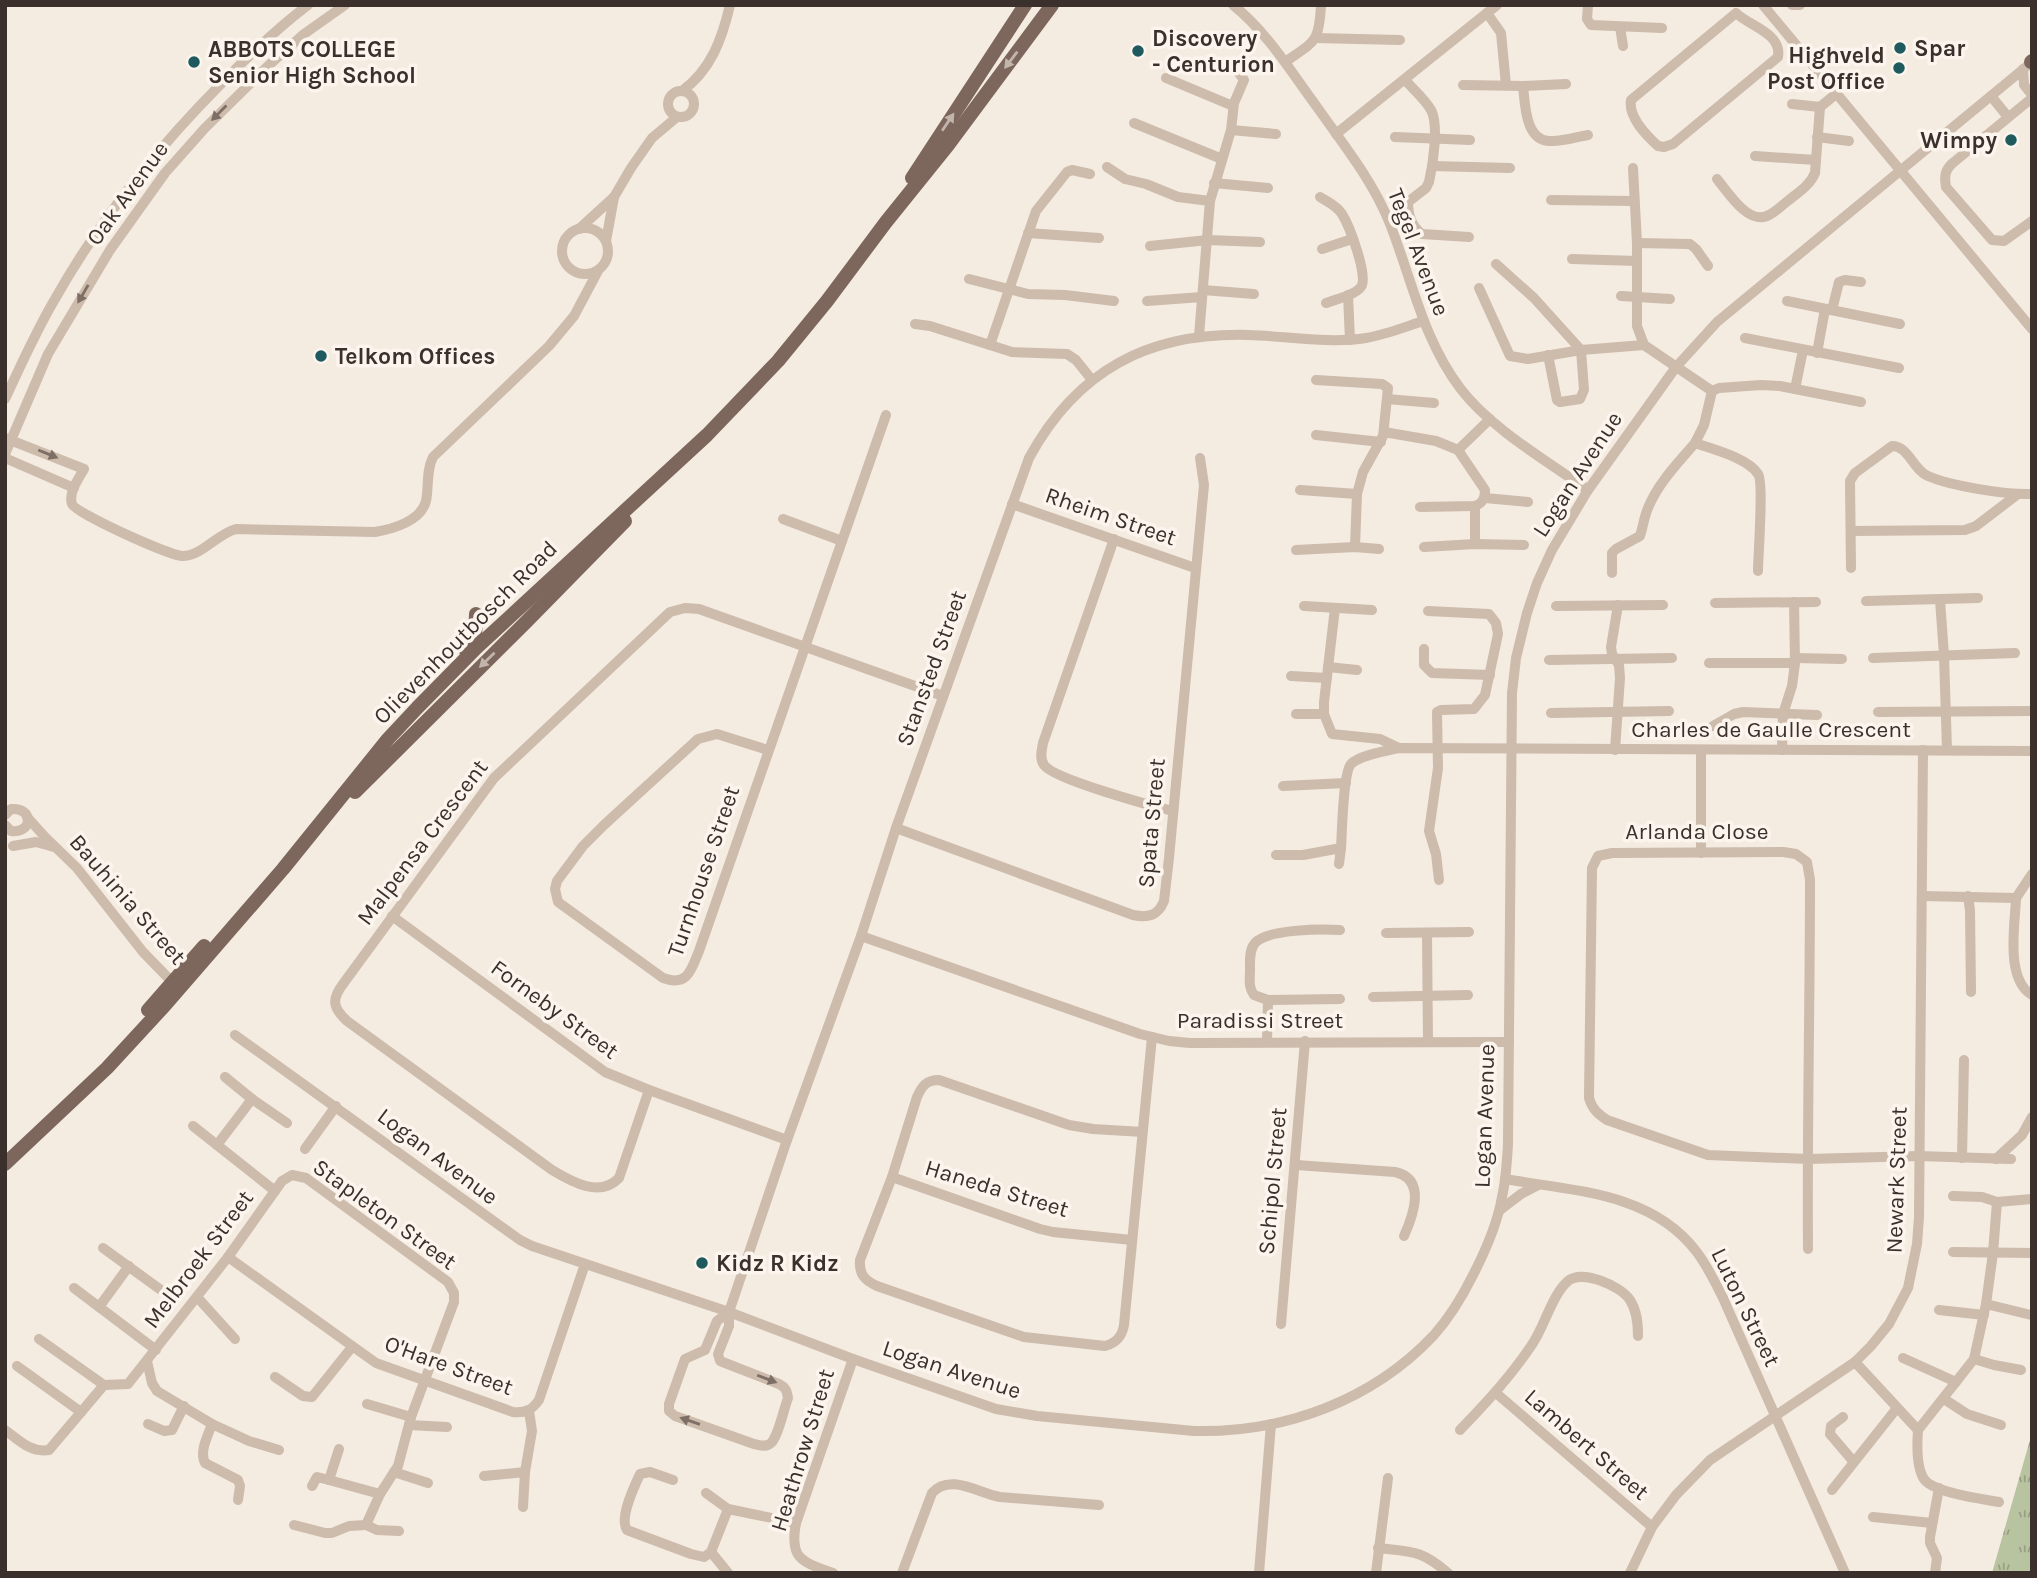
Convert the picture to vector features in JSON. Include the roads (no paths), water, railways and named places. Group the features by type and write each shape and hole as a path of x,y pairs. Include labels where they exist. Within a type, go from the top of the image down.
{"main road":[{"name":"Olievenhoutbosch Road","path":"886,222 933,144 1025,5"},
{"name":"Olievenhoutbosch Road","path":"305,841 607,539 778,361 948,145 1052,5"},
{"name":"Olievenhoutbosch Road","path":"5,1164 107,1068 175,985 283,869 388,739 417,708 493,632 603,529 671,470"},
{"path":"493,632 496,635 502,634 607,539"},
{"path":"417,708 435,682 472,644 476,614"},
{"name":"Olievenhoutbosch Road","path":"5,1156 95,1071 158,1000 175,985"}],"street":[{"name":"Oak Avenue","path":"5,399 55,299 111,212 144,168 191,114 246,58 307,5"},
{"name":"Oak Avenue","path":"5,456 8,439 48,354 110,250 164,173 269,65 304,34 345,5"},
{"path":"668,108 682,118 693,111 701,76 714,52 730,5"},
{"name":"Tegel Avenue","path":"1233,5 1285,62 1382,206 1423,321 1443,365 1461,390 1490,419 1588,490"},
{"path":"1285,62 1316,38 1321,5"},
{"path":"1336,134 1497,5"},
{"path":"1588,5 1589,23 1600,26 1662,28"},
{"path":"1736,13 1746,22 1762,29 1777,47 1778,57 1673,144 1658,146 1632,115 1631,100 1745,5"},
{"path":"1763,5 2032,329"},
{"path":"1792,5 1800,5"},
{"path":"1487,13 1501,33 1506,85"},
{"path":"1620,27 1623,46"},
{"path":"1316,38 1400,40"},
{"path":"1199,336 1210,201 1231,130 1233,106 1244,80 1224,62"},
{"path":"2029,64 2024,85 2032,97 1946,169 1946,187 1995,242 2010,238 2032,221"},
{"name":"Logan Avenue","path":"236,1035 513,1236 532,1246 729,1312 996,1409 1016,1414 1194,1431 1237,1430 1315,1413 1346,1400 1384,1378 1436,1333 1484,1255 1499,1211 1506,1179 1508,1144 1514,674 1527,613 1552,550 1588,490 1676,366 1717,322 2029,64"},
{"path":"598,271 580,274 567,267 561,252 566,237 579,229 614,197 636,159 655,134 671,96 701,76"},
{"path":"1166,78 1233,106"},
{"path":"1405,80 1430,108 1434,139 1428,186 1408,202 1411,222 1422,234 1469,237"},
{"path":"1463,85 1566,84"},
{"path":"1523,86 1527,118 1536,136 1551,142 1588,135"},
{"path":"682,91 690,94 695,102"},
{"path":"1717,180 1751,215 1761,218 1769,216 1810,183 1815,173 1820,107 1836,94"},
{"path":"1990,96 2008,117"},
{"path":"1792,104 1820,107"},
{"path":"655,134 677,117"},
{"path":"1134,123 1222,159"},
{"path":"1231,130 1276,134"},
{"path":"1395,136 1470,140"},
{"path":"1817,137 1849,141"},
{"path":"1755,156 1816,160"},
{"path":"1432,166 1510,167"},
{"path":"1107,167 1125,179 1178,197 1210,201"},
{"path":"1633,168 1637,243 1637,326 1644,345 1712,391"},
{"path":"990,345 1040,205 1067,172 1072,170 1090,174"},
{"path":"1214,183 1268,188"},
{"path":"8,439 84,469 74,488 71,501 75,508 173,554 192,554 236,529 375,532 394,528 409,520 425,504 433,457 549,346 571,320 608,255 606,241 614,197"},
{"path":"1321,197 1342,214 1363,281 1358,290 1326,303"},
{"path":"1550,200 1634,201"},
{"path":"1947,226 1966,211"},
{"path":"579,229 595,230 606,241"},
{"path":"1028,233 1099,238"},
{"path":"1322,249 1352,239"},
{"path":"1150,246 1208,240 1260,242"},
{"path":"1637,243 1690,244 1707,266"},
{"path":"1572,259 1637,261"},
{"path":"1496,264 1534,298 1581,350 1584,394 1579,400 1557,400 1548,355"},
{"path":"580,274 580,301"},
{"path":"969,279 1028,294 1114,301"},
{"path":"1817,353 1839,282 1861,282"},
{"path":"1479,288 1510,356 1528,359 1581,350 1644,345"},
{"path":"1147,301 1202,293 1254,294"},
{"path":"1348,295 1350,340"},
{"path":"1621,296 1670,299"},
{"path":"1787,301 1900,324"},
{"name":"Stansted Street","path":"729,1312 943,696 1029,458 1045,429 1063,406 1092,380 1137,353 1199,336 1243,335 1350,340 1375,336 1423,321"},
{"path":"915,324 930,326 1012,352 1068,354 1092,380"},
{"path":"1745,338 1899,368"},
{"path":"1794,389 1803,350"},
{"path":"1316,380 1382,384 1388,388 1383,437 1363,472 1357,494 1355,547"},
{"path":"1712,391 1719,388 1761,385 1861,402"},
{"path":"1612,573 1612,553 1640,536 1654,496 1695,443 1704,425 1712,391"},
{"path":"1387,399 1434,403"},
{"name":"Turnhouse Street","path":"768,750 717,734 698,739 583,846 557,881 555,889 558,902 663,978 682,979 690,973 886,415"},
{"path":"1458,450 1490,419"},
{"path":"1316,435 1436,441 1458,450 1484,486 1485,498 1475,506 1420,506"},
{"path":"1695,443 1743,461 1758,473 1761,486 1758,571"},
{"path":"1851,568 1852,477 1892,446 1896,445 1902,449 1921,472 1931,477 1980,489 2032,494"},
{"path":"5,456 74,488"},
{"name":"Spata Street","path":"896,828 1143,917 1157,914 1164,901 1204,485 1200,458"},
{"path":"1300,490 1357,494"},
{"path":"1852,531 1965,530 1976,526 2018,494"},
{"path":"1485,498 1528,502"},
{"name":"Rheim Street","path":"1012,504 1195,568"},
{"path":"1475,506 1475,544"},
{"path":"783,519 842,541"},
{"path":"1114,539 1043,743 1042,761 1045,767 1059,774 1128,799 1173,811"},
{"path":"1424,547 1524,545"},
{"path":"1296,550 1355,547 1379,549"},
{"path":"1866,601 1978,598"},
{"path":"1940,600 1947,750"},
{"path":"1782,750 1783,714 1792,686 1795,661 1794,602"},
{"path":"1715,603 1816,603"},
{"path":"1615,750 1620,678 1619,665 1612,654 1611,646 1618,605"},
{"path":"1556,606 1663,605"},
{"path":"1304,606 1372,610"},
{"name":"Malpensa Crescent","path":"649,1090 619,1178 612,1185 597,1188 575,1182 552,1170 347,1021 336,1009 335,997 494,778 670,612 685,608 699,609 943,696"},
{"path":"1335,608 1324,714 1330,730 1336,736 1380,739 1399,748"},
{"path":"1429,611 1492,616 1498,629 1485,695 1477,707 1470,710 1437,712 1437,776 1430,831 1439,880"},
{"path":"1424,649 1424,665 1432,673 1490,675"},
{"path":"1873,658 2015,653"},
{"path":"1549,660 1672,659"},
{"path":"1709,663 1842,659"},
{"path":"1291,676 1357,670"},
{"path":"1551,713 1669,711"},
{"path":"1878,712 2032,711"},
{"path":"1713,726 1743,712 1817,715"},
{"path":"1296,714 1324,714"},
{"path":"1339,864 1346,783 1352,763 1399,748"},
{"name":"Charles de Gaulle Crescent","path":"1399,748 2032,751"},
{"path":"1701,750 1701,853"},
{"name":"Newark Street","path":"1630,1573 1652,1527 1676,1495 1702,1468 1855,1363 1889,1324 1908,1288 1917,1244 1923,750"},
{"path":"1283,786 1346,783"},
{"path":"5,816 10,807"},
{"name":"Bauhinia Street","path":"10,807 23,811 77,868 143,952 175,985"},
{"path":"22,830 27,824 27,817"},
{"name":"Bauhinia Street","path":"5,825 11,831 22,830 45,837"},
{"path":"13,846 36,842 56,848"},
{"path":"1276,856 1303,855 1341,848"},
{"name":"Arlanda Close","path":"1808,1159 1809,867 1802,857 1791,852 1612,853 1598,856 1592,868 1591,1105 1599,1115 1700,1153 1808,1159 1919,1156 2011,1159"},
{"path":"2032,874 2016,898 2014,934 2017,979 2032,995"},
{"path":"1922,896 2016,898"},
{"path":"1968,896 1971,992"},
{"name":"Forneby Street","path":"392,916 592,1064 616,1078 787,1140"},
{"path":"1340,930 1294,931 1263,937 1255,943 1251,953 1249,987 1254,995 1268,1000 1340,999"},
{"path":"1386,933 1469,932"},
{"path":"1427,933 1428,1042"},
{"name":"Paradissi Street","path":"861,936 1152,1037 1190,1042 1509,1042"},
{"path":"1373,997 1468,995"},
{"path":"1267,1041 1268,1000"},
{"path":"1143,1132 1069,1125 939,1080 922,1086 892,1177 860,1260 859,1269 862,1276 867,1282 877,1286 1024,1337 1105,1346 1113,1344 1119,1339 1124,1325 1132,1240 1143,1132 1152,1037"},
{"name":"Schipol Street","path":"1281,1324 1305,1041"},
{"path":"1962,1158 1964,1060"},
{"path":"225,1077 287,1123"},
{"path":"217,1144 252,1099"},
{"path":"305,1149 336,1106"},
{"path":"1996,1159 2022,1135 2032,1117"},
{"path":"193,1126 279,1186"},
{"path":"1808,1159 1808,1249"},
{"path":"1296,1165 1395,1172 1407,1178 1415,1188 1415,1196 1412,1219 1404,1236"},
{"name":"Stapleton Street","path":"279,1186 292,1175 306,1178 452,1287 454,1302 410,1421 401,1456 366,1525"},
{"name":"Haneda Street","path":"892,1177 1040,1229 1132,1240"},
{"name":"Luton Street","path":"1506,1179 1630,1202 1673,1228 1694,1248 1704,1261 1723,1298 1845,1573"},
{"path":"1499,1211 1538,1185"},
{"name":"Melbroek Street","path":"104,1385 128,1384 228,1257 279,1186"},
{"path":"1953,1196 1982,1197 1997,1202 2032,1199"},
{"path":"1997,1202 1985,1309 1974,1359 1918,1430 1917,1451 1923,1478 1928,1483 1999,1502"},
{"path":"103,1248 161,1290"},
{"path":"1953,1252 2032,1253"},
{"name":"O'Hare Street","path":"228,1257 352,1347 387,1368 513,1412 529,1411 539,1400 585,1264"},
{"path":"99,1307 129,1266"},
{"path":"1460,1430 1496,1393 1533,1343 1570,1279 1586,1276 1623,1292 1635,1310 1638,1336"},
{"path":"74,1288 156,1350"},
{"path":"197,1297 235,1339"},
{"path":"1939,1310 1985,1309 2031,1315"},
{"path":"729,1312 729,1326 718,1354 720,1361 786,1389 788,1398 770,1445 754,1444 675,1416 669,1411 685,1359 705,1350 717,1321 729,1312"},
{"path":"5,1430 29,1448 36,1451 48,1450 104,1385 40,1339"},
{"path":"275,1377 303,1396 312,1397 352,1347"},
{"path":"1902,1358 1956,1382"},
{"name":"Heathrow Street","path":"833,1573 813,1566 797,1554 793,1538 853,1359"},
{"path":"1974,1359 2021,1370"},
{"path":"147,1361 154,1387 158,1391 212,1424 249,1441 279,1450"},
{"path":"1855,1363 1918,1430"},
{"path":"18,1366 81,1412"},
{"name":"Lambert Street","path":"1496,1393 1652,1527"},
{"path":"1944,1399 1967,1414 2001,1425"},
{"path":"367,1404 410,1421 447,1427"},
{"path":"148,1424 164,1431 172,1430 184,1406"},
{"path":"1832,1490 1897,1408"},
{"path":"523,1507 525,1472 532,1433 529,1411"},
{"path":"1843,1416 1831,1426 1830,1434 1853,1461"},
{"path":"212,1424 203,1460 238,1480 238,1500"},
{"path":"1259,1573 1271,1424"},
{"path":"329,1480 339,1449"},
{"path":"394,1472 428,1483"},
{"path":"484,1476 525,1472"},
{"path":"673,1480 650,1472 640,1474 624,1518 627,1530 704,1557 711,1552 728,1509"},
{"path":"312,1486 316,1478 380,1494"},
{"path":"1376,1573 1388,1478"},
{"path":"902,1573 932,1493 943,1485 956,1483 1000,1497 1100,1505"},
{"path":"1935,1573 1937,1558 1930,1544 1931,1523 1939,1488"},
{"path":"706,1493 728,1509 796,1523"},
{"path":"1873,1517 1931,1523"},
{"path":"294,1525 324,1534 346,1527 366,1525 377,1530 399,1531"},
{"path":"1378,1548 1421,1553 1448,1573"},
{"path":"711,1552 728,1573"}],"place":[{"name":"Spar","path":"1900,48"},
{"name":"Discovery - Centurion","path":"1138,51"},
{"name":"ABBOTS COLLEGE Senior High School","path":"194,62"},
{"name":"Highveld Post Office","path":"1899,68"},
{"name":"Wimpy","path":"2011,140"},
{"name":"Telkom Offices","path":"321,356"},
{"name":"Kidz R Kidz","path":"702,1263"}]}
